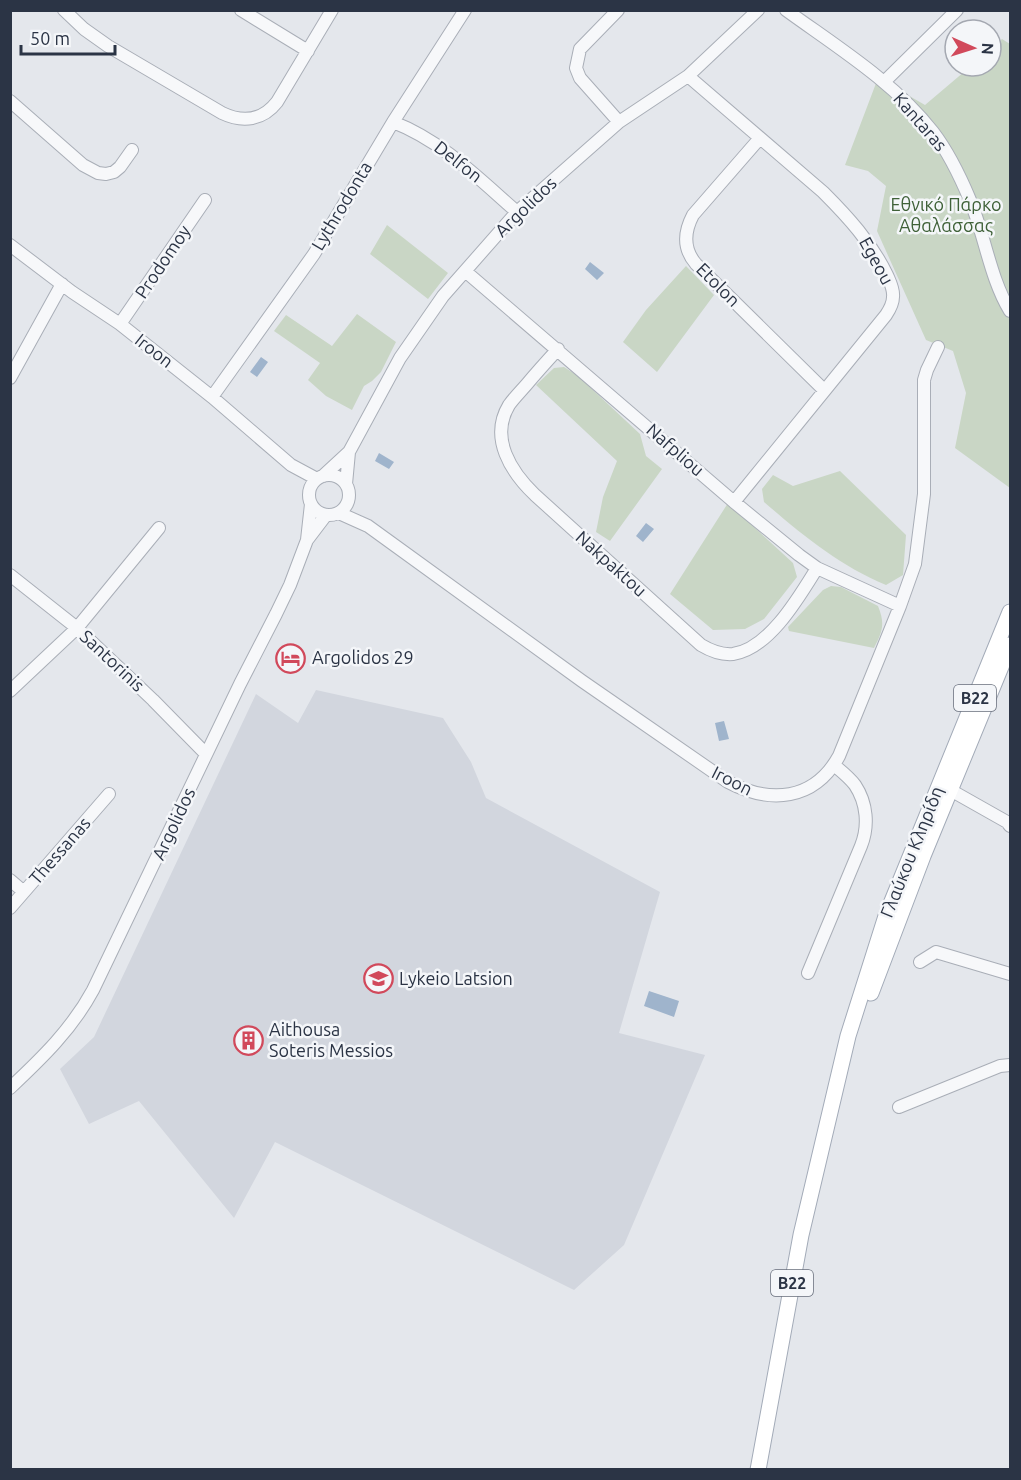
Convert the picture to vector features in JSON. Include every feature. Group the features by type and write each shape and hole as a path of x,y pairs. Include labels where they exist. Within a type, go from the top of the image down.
{"main road":[{"name":"Γλαύκου Κληρίδη","path":"758,1470 801,1235 834,1099 919,867 945,787 1011,612"},
{"name":"Γλαύκου Κληρίδη","path":"945,787 1011,645"}],"street":[{"path":"241,10 308,51"},
{"path":"65,11 84,29 108,46 222,113 239,119 254,118 271,110 332,10"},
{"name":"Lythrodonta","path":"212,397 314,254 393,122 465,10"},
{"path":"618,10 580,49 576,68 580,78 619,122"},
{"name":"Argolidos","path":"320,478 349,452 400,358 443,296 517,212 619,122 688,76 758,10"},
{"name":"Kantaras","path":"786,10 884,82 932,131 948,154 970,200 1000,292 1011,311"},
{"path":"884,82 957,10"},
{"name":"Egeou","path":"688,76 824,192 857,227 878,257 893,289 890,310 734,502"},
{"path":"10,101 83,165 98,173 106,174 120,167 132,150"},
{"name":"Delfon","path":"393,122 419,134 452,156 517,212"},
{"name":"Etolon","path":"760,138 693,215 687,230 687,248 696,264 824,390"},
{"name":"Prodomoy","path":"120,324 205,200"},
{"name":"Iroon","path":"10,245 120,324 212,397 291,465 309,490"},
{"name":"Nafpliou","path":"465,271 734,502 817,568 900,606"},
{"path":"10,378 62,284"},
{"name":"Iroon","path":"333,514 368,526 582,681 728,782 757,794 793,794 818,783 834,765 847,738 912,573 918,546 924,494 923,390 927,370 938,347"},
{"name":"Nakpaktou","path":"558,349 512,401 505,414 501,432 502,445 507,459 518,477 535,495 701,645 714,652 726,654 740,652 753,646 776,626 803,591 817,568"},
{"name":"Argolidos","path":"347,491 349,452"},
{"name":"Iroon","path":"291,465 320,478"},
{"path":"329,475 336,476 347,491 344,508 333,514 314,509 309,490 312,484 320,478 329,475"},
{"name":"Iroon","path":"347,491 368,526"},
{"name":"Argolidos","path":"10,1088 62,1036 89,998 206,753 290,585 307,540 311,504"},
{"name":"Argolidos","path":"307,540 333,514"},
{"path":"10,691 77,628 159,528"},
{"name":"Santorinis","path":"10,575 77,628 206,753"},
{"path":"808,973 865,832 865,808 859,793 851,781 834,765"},
{"path":"945,787 1011,826"},
{"name":"Thessanas","path":"10,908 110,794"},
{"path":"10,880 24,892"},
{"path":"920,962 936,952 1011,974"},
{"path":"899,1107 1000,1066 1011,1065"}],"shaded area":[{"name":"Lykeio Latsion","path":"316,690 443,718 471,762 486,798 660,892 619,1033 705,1055 624,1245 574,1290 275,1142 234,1218 139,1101 89,1124 60,1069 94,1037 256,694 298,723"}],"green space":[{"name":"Εθνικό Πάρκο Αθαλάσσας","path":"1003,40 1010,44 1010,488 955,448 966,393 953,351 926,340 877,231 886,186 868,171 845,165 878,78 925,105 957,78 1003,78"},
{"path":"387,225 448,273 428,299 370,254"},
{"path":"686,266 714,295 657,372 623,342 646,310"},
{"path":"357,314 396,342 381,372 364,386 352,410 326,396 308,380 320,363 274,331 286,315 332,346"},
{"path":"564,367 578,376 640,434 646,456 662,469 610,541 596,532 603,497 617,461 536,385 554,368"},
{"path":"840,471 906,535 903,575 886,585 837,559 764,502 762,489 773,475 793,486"},
{"path":"728,503 793,563 797,577 764,619 745,629 713,630 670,594"},
{"path":"831,586 841,587 878,606 882,617 882,627 874,648 789,631 788,627 823,590"}],"water":[{"path":"590,262 604,273 597,280 585,269"},
{"path":"261,357 268,362 257,377 250,372"},
{"path":"379,453 394,462 389,469 375,461"},
{"path":"646,523 654,529 643,542 636,536"},
{"path":"724,721 729,739 719,741 715,723"},
{"path":"649,991 679,1001 674,1017 644,1006"}],"place":[{"name":"Argolidos 29","path":"291,658"},
{"name":"Lykeio Latsion","path":"378,979"},
{"name":"Aithousa Soteris Messios","path":"248,1040"}]}
